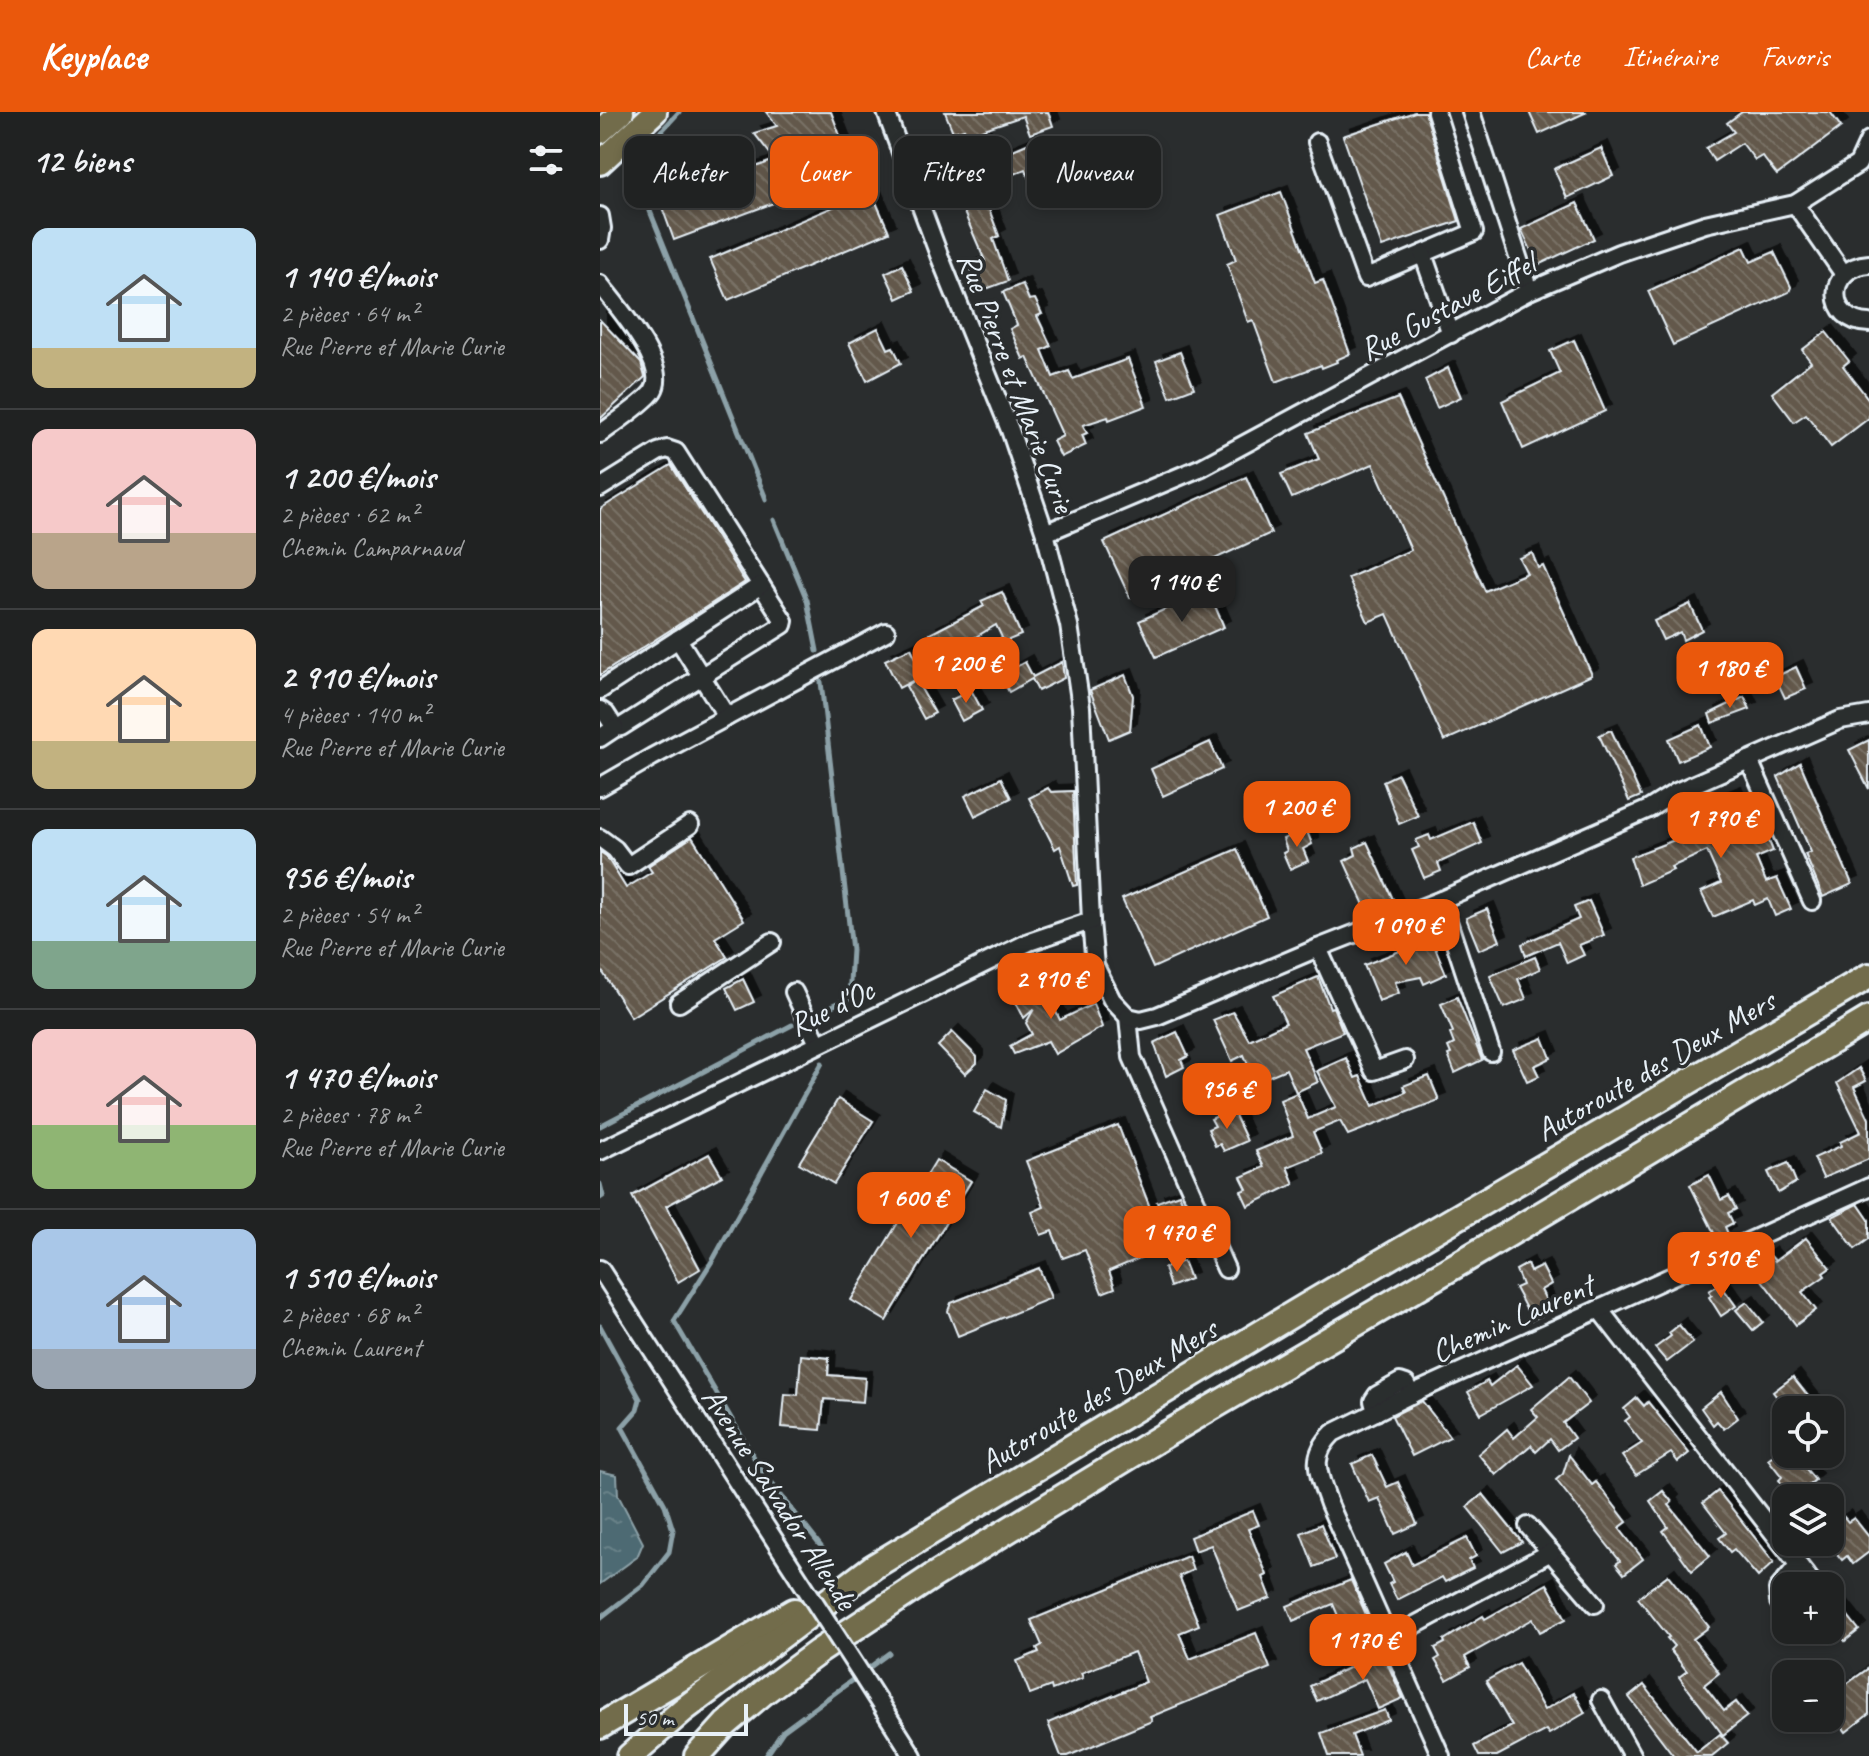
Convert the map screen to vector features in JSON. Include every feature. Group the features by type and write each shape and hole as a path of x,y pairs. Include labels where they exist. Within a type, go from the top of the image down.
{"highway":[{"name":"Autoroute des Deux Mers","path":"630,1756 683,1710 873,1567 1306,1306 1869,976"},
{"path":"697,1756 726,1724 764,1692 818,1652 933,1576 1163,1436 1869,1019"},
{"path":"600,1726 751,1634 873,1567"}],"main road":[{"path":"600,132 622,112"},
{"path":"600,163 655,112"}],"street":[{"name":"Rue Pierre et Marie Curie","path":"886,112 939,255 1010,430 1045,533 1069,625 1081,707 1095,966 1112,1000 1128,1017"},
{"path":"1317,142 1366,278 1474,232 1436,112"},
{"path":"1471,112 1529,291"},
{"name":"Rue Gustave Eiffel","path":"1045,533 1202,467 1529,291 1619,253 1705,224 1795,204 1858,164 1869,140"},
{"path":"1795,204 1843,273"},
{"path":"600,216 600,240"},
{"path":"1423,254 1451,334"},
{"path":"1869,264 1858,265 1843,273 1836,295 1838,306 1846,316 1855,322 1869,323"},
{"path":"600,284 632,325 651,357 656,380 653,392 600,434"},
{"path":"600,488 658,452 667,449 676,452 781,616 783,625 621,727 607,733 606,714 600,710"},
{"path":"600,690 761,585"},
{"path":"600,787 886,632"},
{"path":"678,639 727,717"},
{"path":"1226,1269 1132,1057 1128,1017 1141,1020 1157,1016 1441,900 1649,809 1676,792 1840,720 1869,715"},
{"path":"1749,760 1812,901"},
{"path":"600,838 615,849 628,866 690,825"},
{"path":"1441,900 1491,1052"},
{"name":"Rue d'Oc","path":"600,1151 1029,942 1091,921"},
{"path":"679,1003 772,942"},
{"path":"1318,948 1374,1071 1405,1060"},
{"path":"794,992 818,1044"},
{"name":"Chemin Laurent","path":"1389,1639 1329,1504 1317,1468 1318,1452 1333,1433 1869,1187"},
{"name":"Avenue Salvador Allende","path":"600,1269 913,1756"},
{"path":"1599,1309 1804,1572"},
{"path":"1528,1526 1595,1604"},
{"path":"1441,1756 1389,1639 1551,1552"},
{"path":"1792,1572 1798,1565"},
{"path":"1601,1700 1632,1756"}],"water":[{"path":"600,1471 617,1475 618,1495 643,1543 637,1557 600,1584"}],"building":[{"path":"766,112 831,112 840,136 770,136 770,154 754,133 777,126"},
{"path":"945,112 1048,112 1053,126 1030,134 1023,116 981,130 983,136 967,136 964,129 953,132"},
{"path":"1415,112 1425,112 1459,221 1382,247 1343,136"},
{"path":"1529,112 1587,112 1539,134"},
{"path":"1742,112 1830,112 1841,127 1777,175 1762,156 1755,160 1742,143 1714,161 1706,148 1734,132 1727,123"},
{"path":"1027,144 1027,174 1025,169 1011,175 1011,151"},
{"path":"1601,148 1613,176 1567,198 1554,169"},
{"path":"770,162 770,204 674,240 662,208 754,208 754,168"},
{"path":"1281,192 1315,283 1323,280 1350,354 1322,368 1321,365 1276,382 1253,320 1248,322 1227,264 1236,260 1220,215"},
{"path":"1577,203 1594,239 1538,265 1521,229"},
{"path":"878,207 889,232 728,300 710,259 831,208"},
{"path":"962,208 988,208 999,236 993,239 1008,281 975,293 968,276 973,275 970,266 985,261"},
{"path":"1744,247 1751,262 1774,252 1791,287 1789,292 1673,345 1648,291"},
{"path":"902,265 914,291 897,299 885,273"},
{"path":"1022,284 1029,300 1035,299 1042,314 1037,316 1051,346 1042,350 1053,377 1069,371 1073,379 1128,359 1146,406 1109,420 1108,417 1083,425 1087,433 1082,435 1086,445 1061,457 1053,441 1063,436 1027,357 1023,359 1010,329 1017,325 1003,292"},
{"path":"600,320 641,363 645,377 600,419"},
{"path":"878,328 888,349 893,347 901,363 867,381 849,343"},
{"path":"1826,332 1849,361 1843,366 1869,400 1869,418 1831,447 1806,414 1794,422 1772,393 1811,362 1802,350"},
{"path":"1574,340 1605,411 1523,449 1502,401 1560,373 1550,351"},
{"path":"1180,352 1194,388 1170,397 1156,361"},
{"path":"1448,368 1461,397 1437,408 1425,380"},
{"path":"1398,398 1485,591 1527,573 1519,558 1532,553 1538,568 1543,566 1592,675 1444,741 1387,614 1368,622 1348,578 1411,550 1373,464 1292,498 1281,474 1319,459 1308,433"},
{"path":"671,465 745,582 600,675 600,509"},
{"path":"1246,477 1271,533 1130,598 1104,542"},
{"path":"1208,590 1224,627 1156,657 1139,621"},
{"path":"1002,592 1021,635 1004,642 996,625 942,657 930,634 984,606 981,601"},
{"path":"1690,604 1702,630 1683,640 1680,632 1663,640 1654,621"},
{"path":"911,648 924,675 899,688 885,660"},
{"path":"1025,662 1033,677 1062,662 1064,678 1038,691 1032,679 1009,692 1000,676"},
{"path":"1796,667 1806,689 1785,698 1775,677"},
{"path":"1125,675 1133,696 1130,730 1109,739 1090,690"},
{"path":"916,680 935,713 924,719 906,686"},
{"path":"971,690 982,710 962,721 951,700"},
{"path":"1744,697 1750,709 1712,723 1709,714"},
{"path":"1701,725 1710,747 1678,761 1669,739"},
{"path":"1611,730 1641,796 1629,801 1599,735"},
{"path":"1869,740 1869,789 1849,750"},
{"path":"1210,742 1222,769 1163,796 1151,769"},
{"path":"1800,763 1852,884 1823,897 1805,854 1811,852 1778,777"},
{"path":"1398,774 1418,816 1399,824 1383,781"},
{"path":"1001,778 1011,798 975,816 965,796"},
{"path":"1048,788 1051,792 1073,791 1077,885 1073,886 1060,846 1055,849 1029,798"},
{"path":"1734,793 1750,829 1762,824 1773,851 1756,858 1766,882 1777,878 1791,909 1775,916 1768,899 1755,905 1753,900 1713,917 1701,892 1721,883 1707,851 1639,885 1630,857 1680,838 1678,835 1715,818 1711,807 1720,802 1719,799"},
{"path":"1473,822 1482,843 1438,863 1441,871 1424,878 1412,850 1419,847 1416,840 1429,835 1431,840"},
{"path":"1306,829 1312,844 1303,849 1308,861 1290,869 1283,853 1287,851 1283,839"},
{"path":"692,837 744,920 715,938 727,957 631,1017 600,968 600,852 606,856 626,888 652,872 648,866"},
{"path":"1367,842 1396,906 1369,916 1344,861 1356,855 1354,848"},
{"path":"1237,849 1267,916 1153,968 1122,899"},
{"path":"1589,901 1604,935 1579,945 1584,955 1567,963 1558,942 1526,956 1522,944 1579,919 1574,907"},
{"path":"1487,909 1500,941 1479,950 1466,918"},
{"path":"1429,933 1446,974 1424,984 1421,977 1395,982 1399,993 1379,1001 1364,965 1405,949 1403,944"},
{"path":"1535,957 1540,969 1518,979 1526,999 1504,1008 1490,976"},
{"path":"1318,977 1343,1032 1303,1048 1318,1082 1296,1092 1286,1069 1255,1082 1244,1055 1232,1061 1213,1020 1233,1012 1249,1040 1286,1023 1273,996"},
{"path":"743,979 754,1002 737,1010 726,988"},
{"path":"1040,981 1060,1020 1093,1004 1102,1027 1055,1054 1048,1041 1014,1054 1010,1046 1032,1034 1026,1023 1034,1009 1024,1018 1010,991 1022,985 1024,989"},
{"path":"1457,997 1482,1060 1455,1073 1448,1055 1451,1054 1448,1047 1454,1044 1450,1034 1453,1032 1441,1004"},
{"path":"952,1032 977,1057 977,1063 965,1074 938,1046"},
{"path":"1177,1032 1188,1056 1181,1060 1184,1067 1166,1076 1154,1043"},
{"path":"1543,1038 1551,1058 1534,1066 1539,1076 1527,1081 1513,1050"},
{"path":"1346,1058 1355,1078 1360,1076 1373,1106 1406,1092 1403,1086 1429,1076 1439,1100 1348,1135 1340,1121 1313,1132 1322,1153 1287,1167 1294,1184 1248,1206 1241,1191 1247,1189 1241,1177 1264,1167 1256,1151 1293,1136 1280,1100 1297,1093 1308,1119 1336,1107 1317,1071"},
{"path":"1859,1068 1866,1081 1854,1087 1869,1119 1869,1159 1823,1178 1814,1158 1841,1146 1840,1142 1861,1132 1837,1083"},
{"path":"987,1089 1006,1100 1001,1127 974,1112"},
{"path":"838,1099 873,1121 834,1184 799,1163"},
{"path":"1232,1109 1247,1141 1224,1151 1220,1144 1215,1146 1208,1129 1215,1126 1211,1119"},
{"path":"1118,1125 1152,1213 1133,1220 1147,1255 1109,1271 1115,1288 1102,1293 1085,1250 1063,1258 1052,1231 1041,1235 1032,1212 1044,1207 1026,1161"},
{"path":"709,1154 722,1176 666,1206 700,1269 678,1282 632,1196"},
{"path":"936,1160 971,1181 886,1321 851,1300"},
{"path":"1788,1163 1796,1182 1778,1193 1768,1172"},
{"path":"1709,1175 1721,1200 1729,1196 1736,1209 1728,1213 1733,1223 1725,1227 1728,1234 1717,1239 1690,1185"},
{"path":"1179,1194 1193,1228 1172,1237 1157,1202"},
{"path":"1858,1204 1869,1220 1869,1239 1855,1249 1832,1217"},
{"path":"1806,1238 1830,1268 1823,1273 1825,1276 1802,1292 1816,1310 1796,1325 1752,1267 1769,1254 1775,1261"},
{"path":"1183,1261 1190,1279 1170,1287 1164,1268"},
{"path":"1527,1264 1530,1272 1542,1266 1551,1284 1541,1290 1551,1311 1532,1320 1515,1288 1522,1285 1516,1270"},
{"path":"1039,1268 1051,1298 958,1336 948,1311 951,1303"},
{"path":"1720,1284 1736,1306 1721,1316 1709,1297 1712,1295 1709,1291"},
{"path":"1747,1302 1763,1322 1753,1330 1736,1310"},
{"path":"1679,1325 1693,1342 1667,1362 1655,1348 1671,1336 1669,1333"},
{"path":"801,1355 829,1358 828,1375 865,1378 863,1402 824,1399 821,1430 782,1427 785,1394 798,1395"},
{"path":"1517,1365 1533,1385 1481,1414 1468,1392 1487,1381 1490,1386"},
{"path":"1569,1377 1589,1403 1563,1423 1574,1438 1558,1450 1550,1439 1536,1452 1531,1445 1496,1475 1478,1454 1507,1429 1514,1438 1538,1417 1531,1409"},
{"path":"1793,1377 1808,1396 1776,1396 1773,1392"},
{"path":"1721,1392 1738,1418 1724,1429 1717,1421 1713,1425 1701,1408"},
{"path":"1637,1398 1644,1406 1648,1402 1689,1453 1678,1462 1671,1453 1636,1475 1622,1456 1642,1443 1625,1421 1630,1417 1624,1409"},
{"path":"1422,1401 1450,1437 1412,1456 1392,1416"},
{"path":"1372,1455 1387,1487 1398,1482 1417,1524 1395,1534 1379,1498 1369,1502 1352,1464"},
{"path":"1569,1455 1592,1485 1596,1482 1627,1522 1619,1528 1643,1559 1624,1574 1616,1564 1620,1561 1556,1480 1563,1474"},
{"path":"1775,1468 1805,1468 1815,1480 1810,1484 1782,1484 1779,1480 1782,1477"},
{"path":"1663,1491 1672,1502 1669,1505 1710,1556 1692,1571 1663,1531 1668,1527 1650,1501"},
{"path":"1718,1491 1774,1562 1758,1577 1734,1549 1730,1552 1719,1538 1726,1533 1703,1503"},
{"path":"1483,1494 1522,1542 1503,1552 1467,1507"},
{"path":"1253,1511 1259,1525 1248,1529 1267,1575 1263,1577 1271,1598 1238,1611 1211,1545 1195,1551 1190,1537"},
{"path":"1844,1517 1848,1522 1854,1518 1869,1537 1869,1552 1853,1564 1847,1556 1842,1560 1839,1556 1844,1556"},
{"path":"1321,1524 1335,1559 1314,1567 1301,1533"},
{"path":"1467,1538 1476,1556 1469,1560 1473,1568 1445,1582 1442,1577 1397,1600 1384,1564 1406,1552 1412,1565"},
{"path":"1188,1556 1193,1570 1179,1576 1199,1625 1179,1633 1190,1659 1256,1633 1270,1668 1150,1717 1152,1721 1068,1756 1061,1756 1048,1723 1146,1682 1134,1652 1081,1673 1083,1678 1052,1690 1051,1686 1030,1694 1017,1661 1039,1652 1037,1648 1042,1645 1031,1620"},
{"path":"1668,1575 1709,1627 1693,1639 1719,1673 1704,1685 1724,1711 1736,1702 1747,1716 1723,1735 1679,1677 1687,1671 1670,1650 1674,1646 1669,1637 1638,1598"},
{"path":"1351,1580 1374,1633 1350,1644 1333,1604 1293,1621 1287,1606"},
{"path":"1547,1584 1566,1619 1540,1632 1533,1619 1465,1657 1470,1667 1447,1680 1435,1660 1440,1657 1435,1648 1483,1616 1485,1619"},
{"path":"1844,1611 1859,1630 1844,1640"},
{"path":"1384,1656 1403,1698 1378,1709 1365,1679 1317,1701 1310,1686 1359,1663 1360,1666"},
{"path":"1518,1663 1544,1710 1574,1693 1585,1713 1549,1734 1546,1730 1497,1756 1479,1756 1474,1746 1512,1726 1486,1681"},
{"path":"1869,1668 1869,1714 1846,1732 1844,1729 1844,1686"},
{"path":"1644,1685 1697,1752 1720,1734 1728,1743 1712,1756 1674,1756 1629,1697"},
{"path":"1385,1710 1389,1720 1352,1735 1360,1756 1329,1756 1321,1733"}],"waterway":[{"path":"679,112 631,164 766,499"},
{"path":"774,520 807,600 817,651"},
{"path":"821,682 852,950 849,998 821,1011"},
{"path":"600,1126 792,1025"},
{"path":"822,1063 714,1258 674,1321 762,1471 826,1553"},
{"path":"600,1184 603,1196 600,1198"},
{"path":"600,1326 640,1399 637,1410 622,1427 665,1505 673,1530 669,1552 643,1585 600,1618"},
{"path":"766,1756 783,1731 889,1653"}]}
